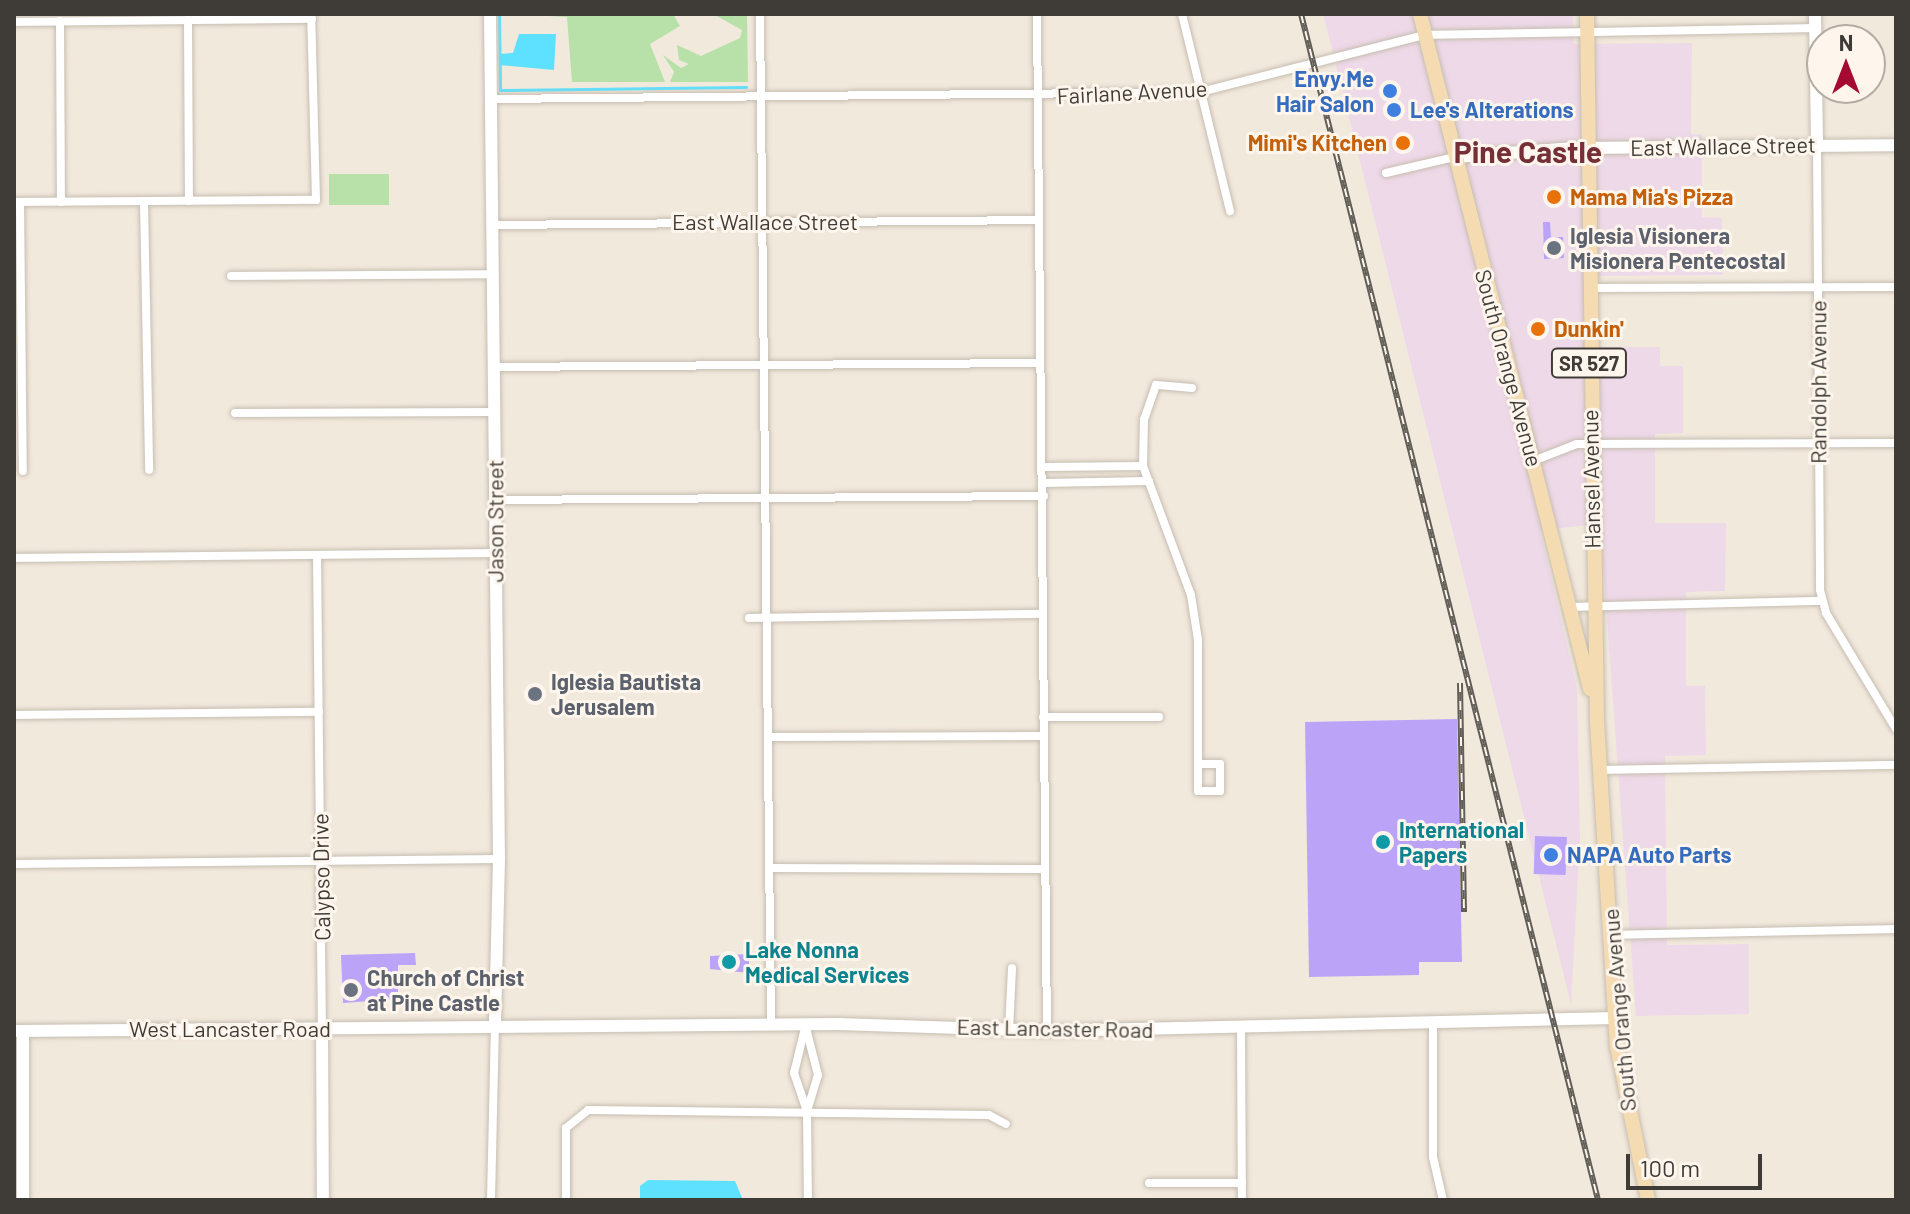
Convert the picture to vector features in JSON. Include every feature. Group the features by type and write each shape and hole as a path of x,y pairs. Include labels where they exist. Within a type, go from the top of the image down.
{"main road":[{"name":"South Orange Avenue","path":"1420,14 1572,607 1597,721"},
{"name":"Hansel Avenue","path":"1587,14 1594,607"},
{"name":"South Orange Avenue","path":"1594,607 1597,721 1615,1018 1648,1200"}],"street":[{"name":"Jason Street","path":"490,14 499,859 495,1028"},
{"path":"760,14 771,1024"},
{"path":"1037,14 1047,1031"},
{"path":"1182,14 1230,211"},
{"path":"14,22 312,16 316,200 17,202 23,471"},
{"path":"188,20 189,201"},
{"path":"60,21 61,202"},
{"name":"Fairlane Avenue","path":"491,99 1201,92 1425,35 1806,28"},
{"name":"Randolph Avenue","path":"1816,104 1821,601 1896,729"},
{"name":"East Wallace Street","path":"1455,157 1587,148 1896,145"},
{"path":"1386,173 1455,157"},
{"path":"144,201 149,470"},
{"name":"East Wallace Street","path":"492,225 1039,220"},
{"path":"231,276 492,274"},
{"path":"1589,289 1896,287"},
{"path":"493,367 1040,363"},
{"path":"1192,388 1156,385 1144,419 1143,466 1191,595 1198,640 1198,764"},
{"path":"235,413 494,412"},
{"path":"1533,461 1590,444 1896,443"},
{"path":"1043,467 1143,466"},
{"path":"1061,467 1064,482"},
{"path":"1044,483 1149,481"},
{"path":"495,500 1044,496"},
{"path":"14,558 494,553"},
{"name":"Calypso Drive","path":"317,555 323,1200"},
{"path":"1572,607 1821,601"},
{"path":"749,618 1042,614"},
{"path":"14,715 319,712"},
{"path":"1043,717 1159,717"},
{"path":"768,737 1043,736"},
{"path":"1601,770 1896,765"},
{"path":"14,864 499,859"},
{"path":"769,868 1044,869"},
{"path":"1610,935 1896,929"},
{"path":"1009,1030 1012,968"},
{"name":"East Lancaster Road","path":"495,1028 805,1024 1047,1031 1433,1025 1615,1018"},
{"path":"805,1024 797,1085 807,1111"},
{"path":"805,1024 815,1085 807,1111 808,1200"},
{"path":"1433,1025 1433,1157 1443,1200"},
{"path":"491,1200 495,1028"},
{"name":"West Lancaster Road","path":"18,1031 495,1028"},
{"path":"1241,1029 1242,1200"},
{"path":"18,1031 23,1200"},
{"path":"797,1085 815,1085"},
{"path":"566,1200 566,1128 579,1113 807,1111 989,1115 1006,1124"},
{"path":"1149,1183 1242,1183"}],"shaded area":[{"path":"1323,14 1573,14 1574,44 1692,43 1691,134 1702,135 1702,217 1722,218 1723,275 1590,276 1590,347 1660,347 1660,366 1683,366 1683,433 1655,434 1655,523 1726,523 1725,591 1686,592 1686,686 1705,686 1706,755 1665,756 1667,945 1749,944 1749,1014 1636,1016 1600,524 1540,530 1577,688 1580,838 1571,1004"}],"green space":[{"path":"510,14 673,14 680,26 650,44 665,82 572,82 567,17"},
{"path":"713,14 747,14 748,82 670,82 674,72 663,55 681,68 689,64 679,60 677,45 701,56 740,38 742,30"},
{"path":"329,174 389,174 389,205 329,205"}],"water":[{"path":"519,34 556,34 554,70 499,65 499,54 513,53"},
{"path":"648,1180 735,1181 743,1200 640,1200 640,1186"}],"building":[{"name":"Iglesia Visionera Misionera Pentecostal","path":"1543,222 1550,222 1551,237 1563,237 1564,258 1544,259"},
{"name":"International Papers","path":"1457,719 1462,962 1419,962 1419,975 1309,977 1305,722"},
{"name":"NAPA Auto Parts","path":"1535,836 1567,837 1566,875 1534,874"},
{"path":"415,953 416,965 398,965 398,999 343,1003 341,955"},
{"name":"Lake Nonna Medical Services","path":"749,954 749,973 710,969 710,956"}],"waterway":[{"path":"499,14 500,90 746,87"}],"railway":[{"path":"1301,14 1598,1200"},
{"path":"1460,683 1464,912"}],"place":[{"name":"Envy.Me Hair Salon","path":"1390,91"},
{"name":"Lee's Alterations","path":"1394,110"},
{"name":"Mimi's Kitchen","path":"1403,143"},
{"name":"Mama Mia's Pizza","path":"1554,197"},
{"name":"Iglesia Visionera Misionera Pentecostal","path":"1554,248"},
{"name":"Dunkin'","path":"1538,329"},
{"name":"Iglesia Bautista Jerusalem","path":"535,694"},
{"name":"International Papers","path":"1383,842"},
{"name":"NAPA Auto Parts","path":"1551,855"},
{"name":"Lake Nonna Medical Services","path":"729,962"},
{"name":"Church of Christ at Pine Castle","path":"351,990"}],"district":[{"name":"Pine Castle","path":"1528,151"}]}
